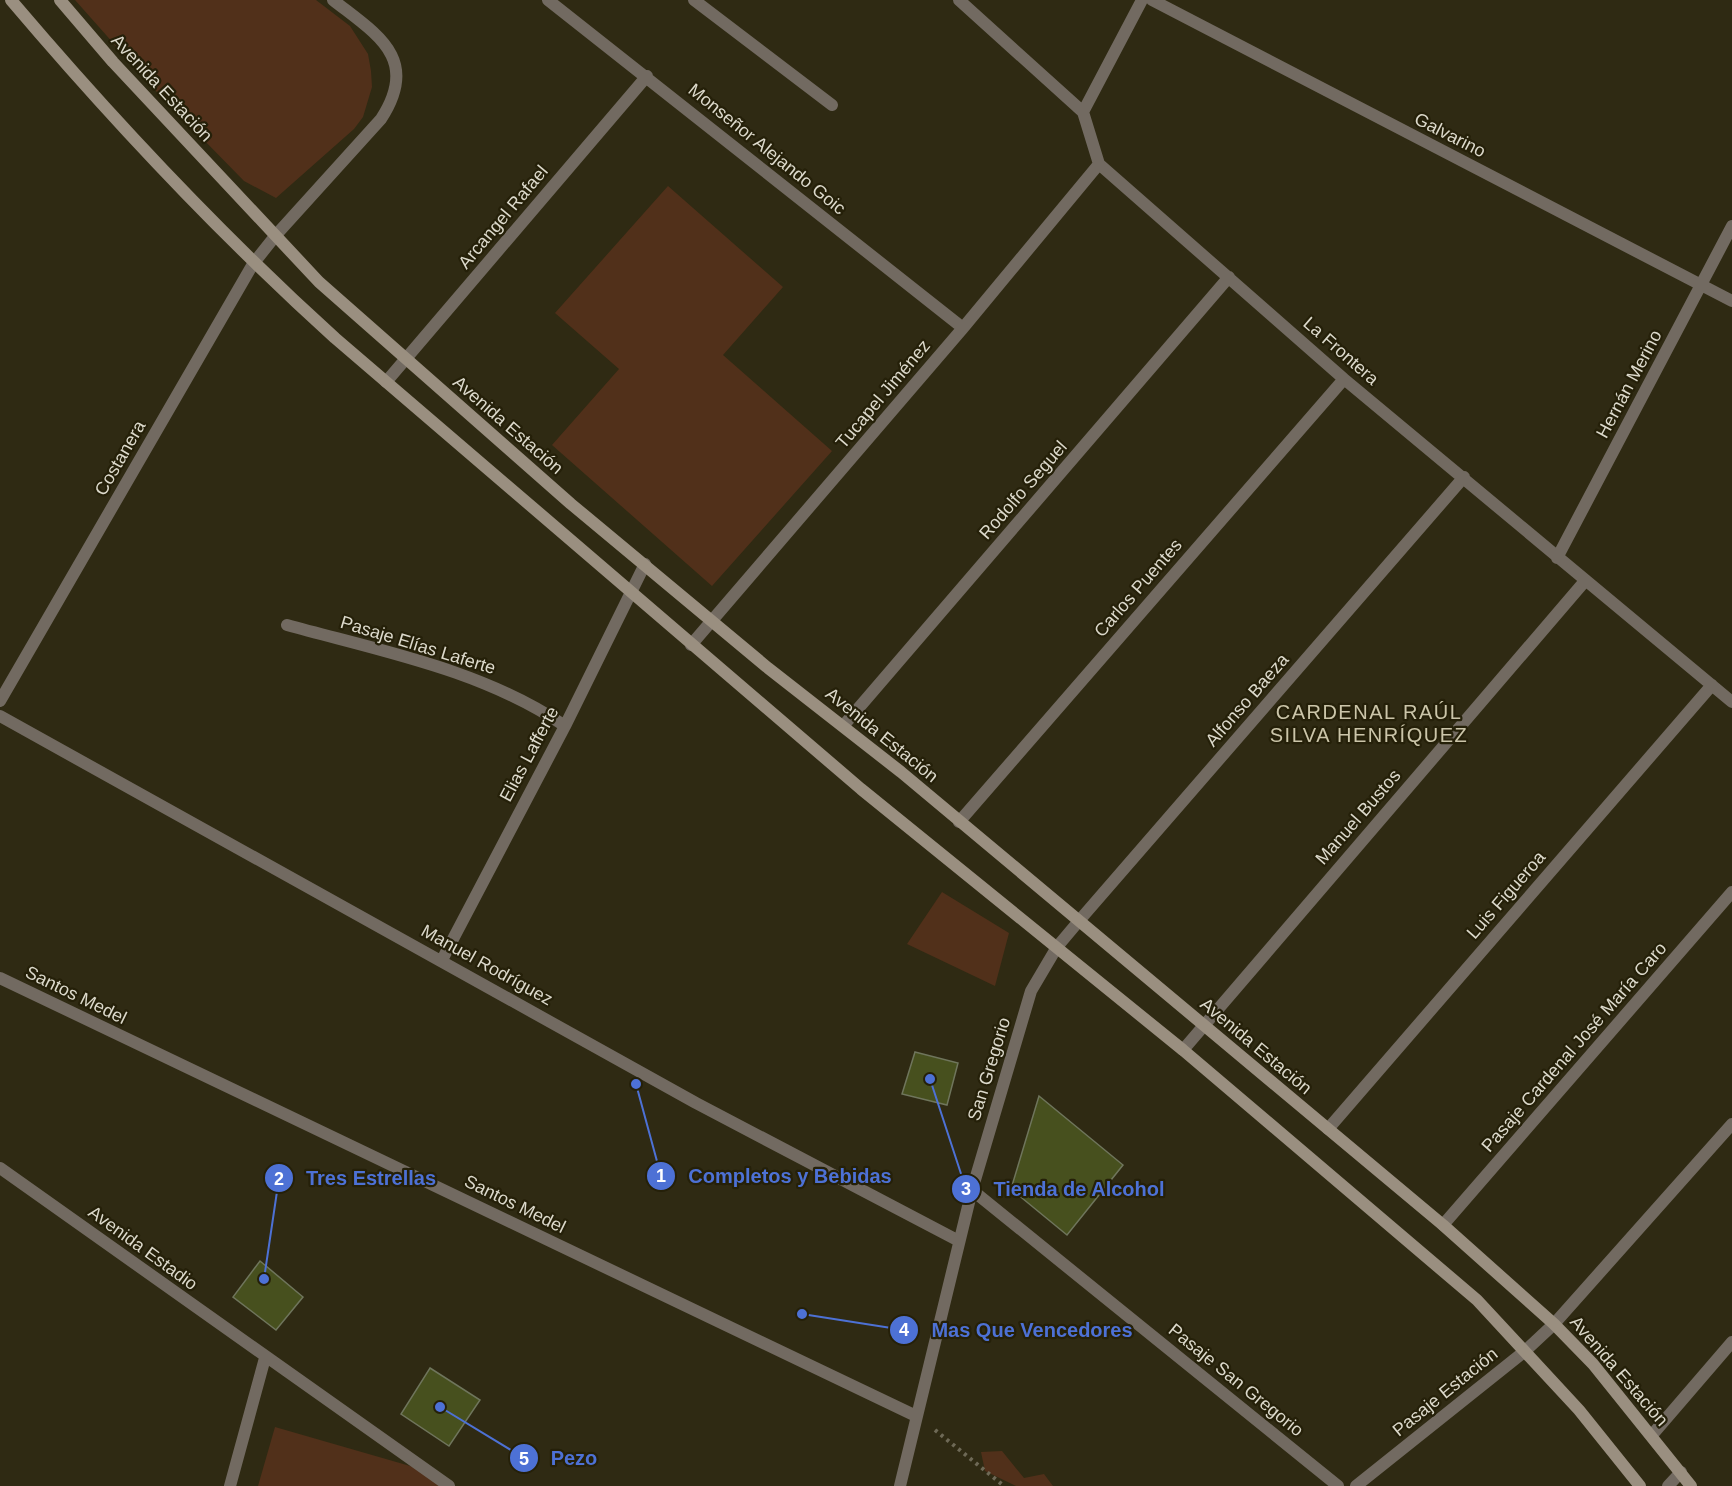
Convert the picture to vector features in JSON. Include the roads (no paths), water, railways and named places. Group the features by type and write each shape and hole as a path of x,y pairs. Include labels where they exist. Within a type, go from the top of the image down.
{"street":[{"path":"11,0 82,84 254,264 386,382 691,645 861,789 1183,1050 1477,1300 1579,1410 1640,1486"},
{"name":"Avenida Estación","path":"60,0 113,63 319,282 571,504 768,668 844,725 1443,1225 1554,1324 1593,1364 1691,1486"},
{"name":"Costanera","path":"0,701 254,264 276,235 381,118 390,105 395,89 396,73 393,56 385,41 333,0"},
{"name":"Monseñor Alejando Goic","path":"548,0 963,328"},
{"path":"694,0 832,105"},
{"path":"959,0 1083,112 1099,164"},
{"path":"1083,112 1142,0"},
{"name":"Galvarino","path":"1152,0 1732,301"},
{"name":"Arcangel Rafael","path":"386,382 647,76"},
{"name":"Tucapel Jiménez","path":"691,645 963,328 1099,164"},
{"name":"La Frontera","path":"1099,164 1344,379 1732,702"},
{"name":"Hernán Merino","path":"1557,558 1732,226"},
{"name":"Rodolfo Seguel","path":"844,725 1229,277"},
{"name":"Carlos Puentes","path":"959,822 1344,379"},
{"name":"Alfonso Baeza","path":"1057,947 1464,477"},
{"name":"Elias Lafferte","path":"442,960 565,726 645,564"},
{"name":"Manuel Bustos","path":"1183,1050 1585,581"},
{"name":"Pasaje Elías Laferte","path":"287,625 461,674 533,704 565,726"},
{"name":"Luis Figueroa","path":"1328,1129 1712,685"},
{"name":"Manuel Rodríguez","path":"0,716 442,960 696,1104 959,1240"},
{"name":"Pasaje Cardenal José María Caro","path":"1443,1225 1732,892"},
{"name":"San Gregorio","path":"900,1486 972,1190 1032,991 1057,947"},
{"name":"Santos Medel","path":"0,978 916,1416"},
{"name":"Pasaje Estación","path":"1356,1486 1525,1351 1554,1324 1732,1124"},
{"name":"Avenida Estadio","path":"0,1168 265,1358 449,1486"},
{"name":"Pasaje San Gregorio","path":"972,1190 1338,1486"},
{"path":"1652,1435 1732,1342"},
{"path":"230,1486 265,1358"},
{"path":"1668,1486 1681,1472"}],"place":[{"name":"Tienda de Alcohol","path":"930,1079"},
{"name":"Completos y Bebidas","path":"636,1084"},
{"name":"Tres Estrellas","path":"264,1279"},
{"name":"Mas Que Vencedores","path":"802,1314"},
{"name":"Pezo","path":"440,1407"}],"district":[{"name":"CARDENAL RAÚL SILVA HENRÍQUEZ","path":"1369,724"}]}
